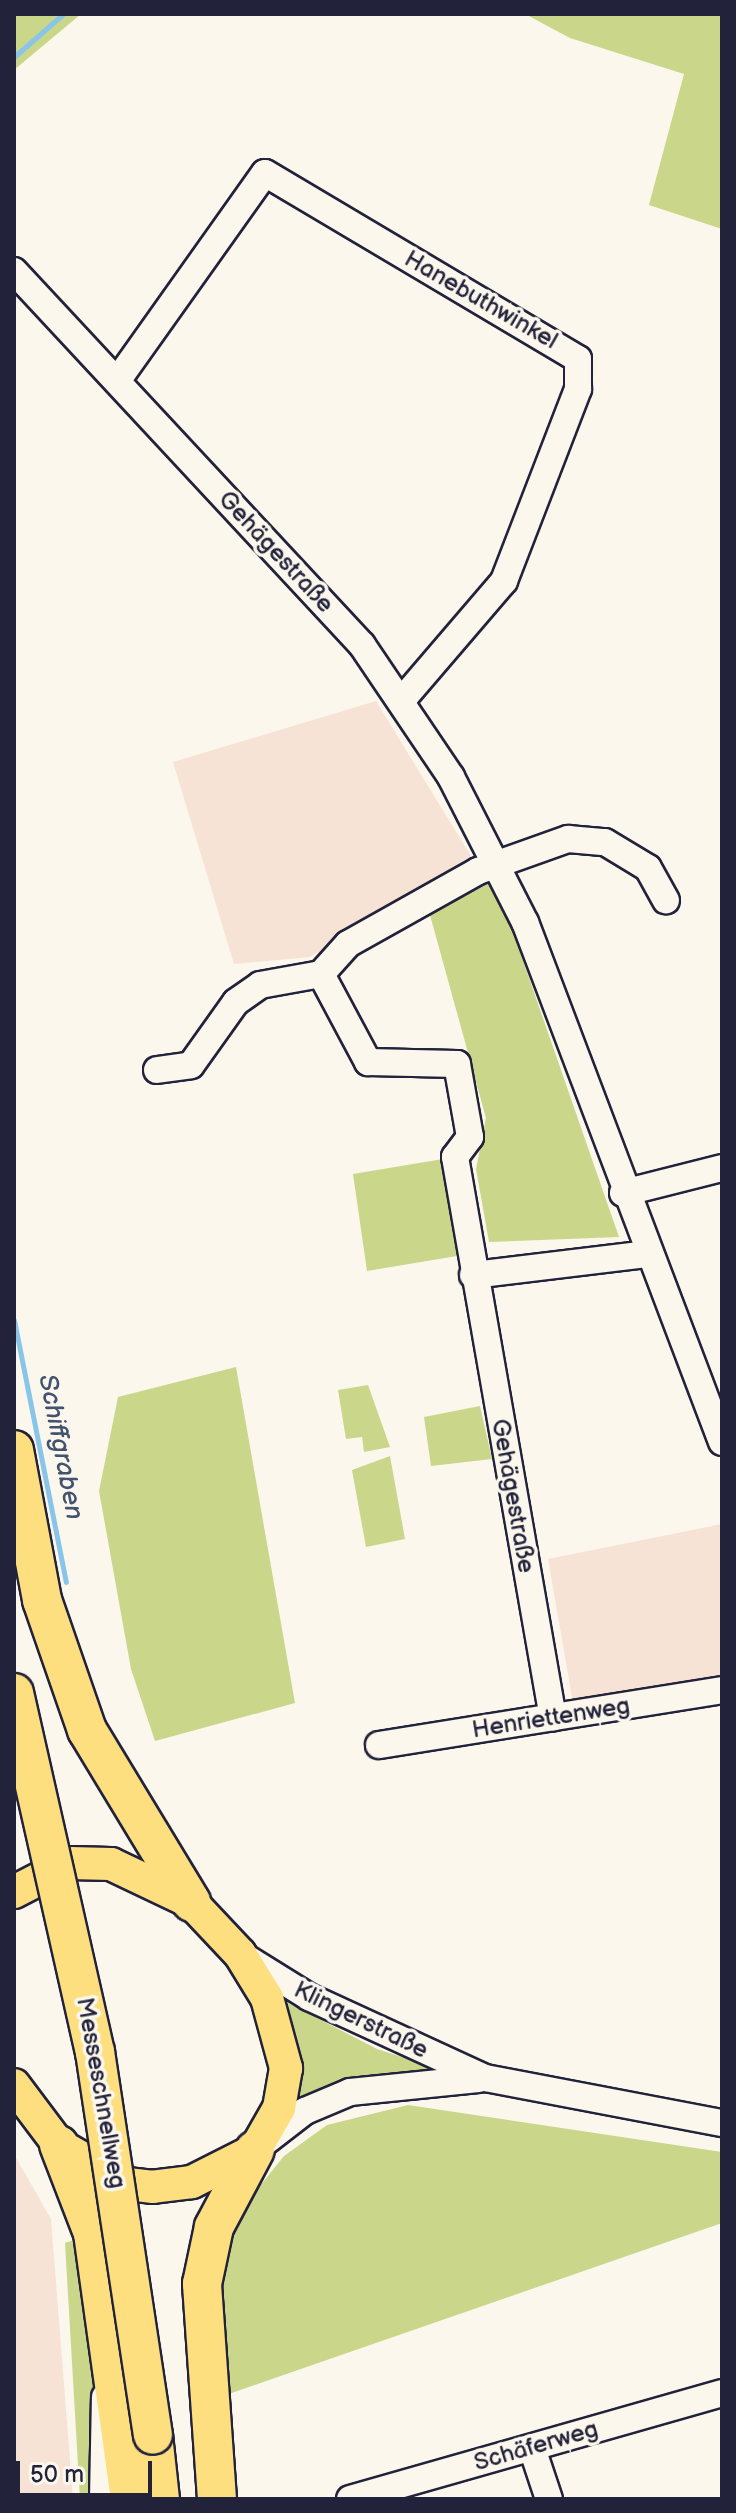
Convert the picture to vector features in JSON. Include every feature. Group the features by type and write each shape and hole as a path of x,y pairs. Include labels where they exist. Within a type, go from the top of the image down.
{"highway":[{"path":"14,1450 42,1600 76,1700 109,1771 191,1902"},
{"name":"Messeschnellweg","path":"14,1693 95,2052 160,2499"},
{"path":"59,2145 93,2233 130,2499"},
{"path":"217,2499 202,2284 214,2227 255,2150"}],"main road":[{"path":"14,1892 70,1863 111,1864 191,1902 240,1954 272,2009 286,2068 279,2108 255,2150 192,2182 153,2187 127,2184 59,2145 24,2112 14,2085"}],"street":[{"name":"Hanebuthwinkel","path":"117,381 265,173 578,359 578,389 504,581 401,701"},
{"name":"Gehägestraße","path":"14,271 362,645 401,701 498,864 646,1254 722,1442"},
{"path":"157,1070 191,1065 236,1002 260,985 321,974 348,944 498,864 568,839 605,842 648,868 666,900"},
{"name":"Gehägestraße","path":"321,974 368,1062 389,1068 450,1060 461,1070 470,1137 455,1157 473,1275 553,1718"},
{"path":"623,1193 722,1168"},
{"path":"473,1275 646,1254"},
{"name":"Henriettenweg","path":"379,1745 722,1690"},
{"name":"Klingerstraße","path":"240,1954 309,1997 485,2078 722,2123"},
{"name":"Klingerstraße","path":"255,2150 305,2111 350,2092 485,2078"},
{"path":"103,2499 101,2420 112,2354"},
{"name":"Schäferweg","path":"350,2499 722,2393"},
{"path":"532,2448 549,2499"}],"shaded area":[{"path":"376,701 474,861 310,957 234,964 173,762"},
{"path":"722,1524 722,1679 573,1703 548,1559"},
{"path":"14,2154 51,2219 73,2499 14,2499"}],"green space":[{"path":"14,14 81,14 14,70"},
{"path":"525,14 722,14 722,229 649,205 684,74 570,38"},
{"path":"495,880 619,1237 489,1242 476,1169 486,1118 430,915"},
{"path":"455,1157 469,1254 367,1271 353,1174"},
{"path":"236,1367 295,1703 155,1741 131,1669 99,1491 118,1397"},
{"path":"368,1385 390,1447 364,1452 362,1437 346,1439 338,1390"},
{"path":"480,1406 492,1459 431,1466 424,1417"},
{"path":"390,1456 405,1539 366,1547 352,1470"},
{"path":"284,2001 377,2049 445,2071 353,2077 295,2106 300,2069"},
{"path":"408,2105 722,2152 722,2223 226,2395 219,2306 224,2255 239,2212 284,2156 327,2125"},
{"path":"80,2238 115,2499 80,2499 65,2243"}],"waterway":[{"path":"14,57 63,14"},
{"name":"Schiffgraben","path":"14,1320 66,1582"}]}
